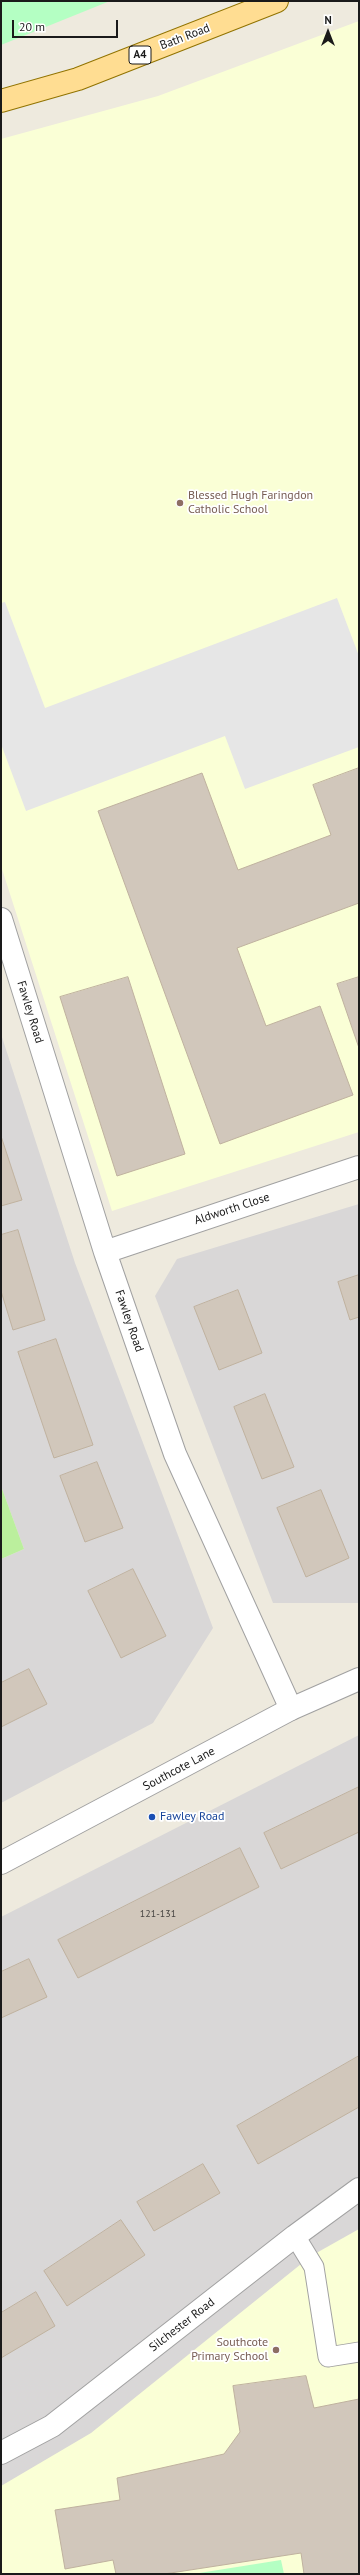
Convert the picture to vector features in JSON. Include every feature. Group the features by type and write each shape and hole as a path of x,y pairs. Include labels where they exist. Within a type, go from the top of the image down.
{"main road":[{"name":"Bath Road","path":"1,101 78,79 277,1"}],"street":[{"name":"Fawley Road","path":"3,930 105,1252 175,1454 291,1709"},
{"name":"Aldworth Close","path":"105,1252 359,1167"},
{"name":"Southcote Lane","path":"1,1863 291,1709 359,1679"},
{"name":"Silchester Road","path":"1,2453 52,2426 294,2236 359,2189"}],"lane":[{"path":"294,2236 314,2267 328,2357 359,2352"}],"shaded area":[{"name":"Blessed Hugh Faringdon Catholic School","path":"359,21 359,1132 112,1211 1,866 1,139 158,96"},
{"path":"337,598 359,656 359,747 245,789 225,736 26,811 1,744 1,603 5,602 45,708"},
{"path":"1,1034 75,1263 213,1628 153,1723 1,1803 1,1559 24,1549 1,1486"},
{"path":"359,1204 359,1603 273,1603 155,1296 177,1259"},
{"path":"359,1735 359,2574 1,2574 1,1917"},
{"name":"Southcote Primary School","path":"359,2229 359,2574 1,2574 1,2486 91,2433 311,2256"}],"green space":[{"path":"1,1 110,1 1,45"},
{"path":"1,1486 24,1549 1,1559"},
{"path":"281,2560 284,2574 193,2574"}],"building":[{"path":"359,768 359,903 237,948 266,1026 320,1006 353,1095 220,1144 98,811 202,773 238,870 331,835 313,785"},
{"path":"128,977 185,1154 117,1176 60,997"},
{"path":"359,977 359,1048 337,984"},
{"path":"1,1136 22,1200 1,1206"},
{"path":"18,1230 45,1320 13,1330 1,1291 1,1235"},
{"path":"359,1275 359,1317 350,1320 338,1282"},
{"path":"238,1290 262,1353 219,1370 194,1307"},
{"path":"56,1339 93,1445 54,1458 18,1352"},
{"path":"265,1394 294,1467 262,1479 234,1407"},
{"path":"97,1462 123,1528 85,1542 60,1476"},
{"path":"321,1490 349,1558 306,1577 277,1508"},
{"path":"133,1569 166,1636 121,1658 88,1591"},
{"path":"29,1669 47,1704 1,1727 1,1683"},
{"path":"359,1787 359,1832 281,1869 264,1833"},
{"path":"240,1848 259,1887 78,1978 58,1940"},
{"path":"29,1959 47,1997 1,2018 1,1972"},
{"path":"359,2056 359,2107 258,2164 237,2126"},
{"path":"203,2164 220,2193 154,2231 137,2202"},
{"path":"121,2220 145,2255 67,2306 44,2271"},
{"path":"36,2292 55,2326 1,2358 1,2313"},
{"path":"306,2376 314,2408 359,2399 359,2574 304,2574 301,2553 164,2574 116,2574 113,2560 65,2569 55,2510 120,2500 117,2478 224,2454 240,2432 233,2386"}],"place":[{"name":"Blessed Hugh Faringdon Catholic School","path":"180,503"},
{"name":"Fawley Road","path":"152,1817"},
{"name":"Southcote Primary School","path":"276,2350"}]}
